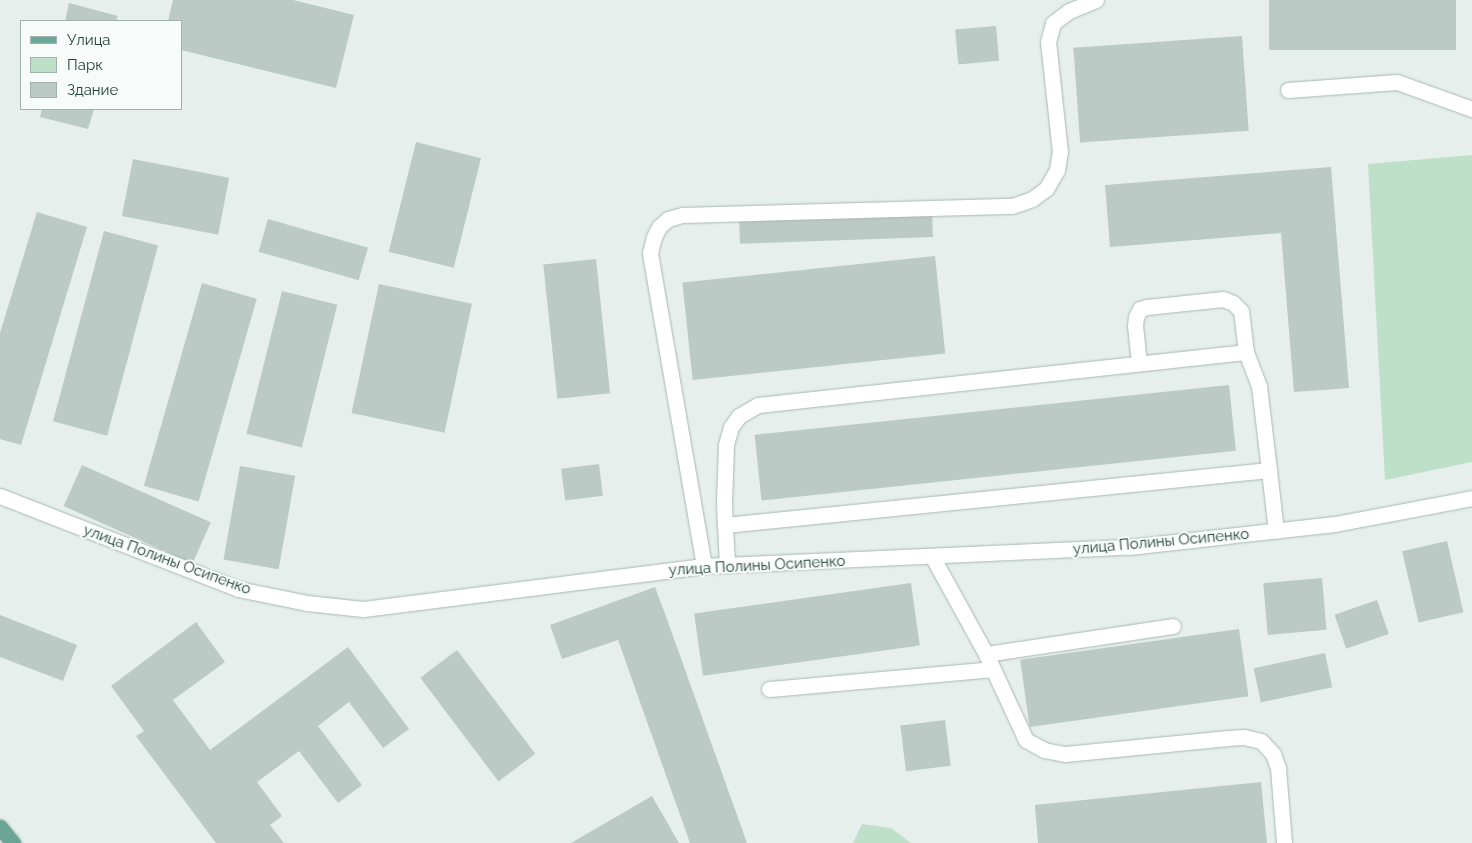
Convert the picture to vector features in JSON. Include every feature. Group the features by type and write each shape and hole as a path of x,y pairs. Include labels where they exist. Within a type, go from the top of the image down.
{"main road":[{"path":"0,828 12,843"}],"street":[{"path":"704,566 650,253 659,227 668,219 682,215 1012,206 1032,200 1046,189 1057,170 1060,152 1048,42 1053,23 1069,11 1096,0"},
{"path":"1288,90 1397,82 1472,109"},
{"path":"1139,363 1135,326 1140,309 1222,299 1233,303 1241,312 1246,352 1259,386 1276,531"},
{"path":"727,566 724,525 726,445 731,426 740,416 758,405 1246,352"},
{"path":"724,525 1269,470"},
{"name":"улица Полины Осипенко","path":"0,496 238,589 307,603 363,608 704,566 933,558 1129,547 1375,518 1472,498"},
{"path":"933,558 986,654 1026,740 1044,750 1065,754 1244,737 1260,741 1273,754 1278,768 1284,843"},
{"path":"986,654 1173,626"},
{"path":"769,689 992,669"}],"green space":[{"path":"1472,155 1472,462 1385,480 1368,164"},
{"path":"862,824 891,828 911,843 853,843"}],"building":[{"path":"173,0 293,0 354,15 336,88 182,50 182,20 168,20"},
{"path":"1269,0 1456,0 1456,50 1269,50"},
{"path":"69,3 118,16 116,20 65,20"},
{"path":"996,26 999,61 958,64 955,30"},
{"path":"1242,36 1249,131 1080,143 1073,48"},
{"path":"42,110 94,110 88,129 40,117"},
{"path":"416,142 481,158 454,268 389,252"},
{"path":"133,159 229,178 218,235 122,216"},
{"path":"1331,167 1349,388 1294,392 1281,233 1110,247 1105,185"},
{"path":"37,212 87,227 21,445 0,439 0,333"},
{"path":"932,212 933,237 740,244 739,219"},
{"path":"268,219 368,248 359,280 259,252"},
{"path":"104,231 158,245 107,436 53,421"},
{"path":"935,256 945,353 693,380 682,283"},
{"path":"596,259 610,393 557,399 543,265"},
{"path":"202,283 257,299 199,502 144,486"},
{"path":"379,284 472,304 444,433 352,413"},
{"path":"282,291 337,305 302,447 246,434"},
{"path":"1229,385 1236,451 762,500 755,435"},
{"path":"599,464 603,496 565,500 561,469"},
{"path":"82,465 211,522 193,563 64,506"},
{"path":"240,466 295,476 279,569 224,560"},
{"path":"1447,541 1463,612 1419,622 1402,551"},
{"path":"1322,578 1327,630 1268,635 1263,583"},
{"path":"911,583 920,645 703,676 694,613"},
{"path":"655,587 747,843 690,843 618,640 562,659 550,625"},
{"path":"1377,600 1389,634 1346,649 1334,615"},
{"path":"0,615 77,645 63,681 0,657"},
{"path":"196,622 225,662 173,700 210,750 348,647 409,729 383,748 349,702 318,726 362,785 338,803 299,751 257,782 282,816 270,825 284,843 216,843 136,736 144,731 111,686"},
{"path":"1239,629 1248,696 1030,727 1020,660"},
{"path":"457,650 535,754 498,782 420,678"},
{"path":"1325,653 1332,687 1261,702 1254,668"},
{"path":"945,720 951,766 906,771 900,725"},
{"path":"1261,782 1267,843 1038,843 1035,805"},
{"path":"652,796 679,843 571,843"}]}
